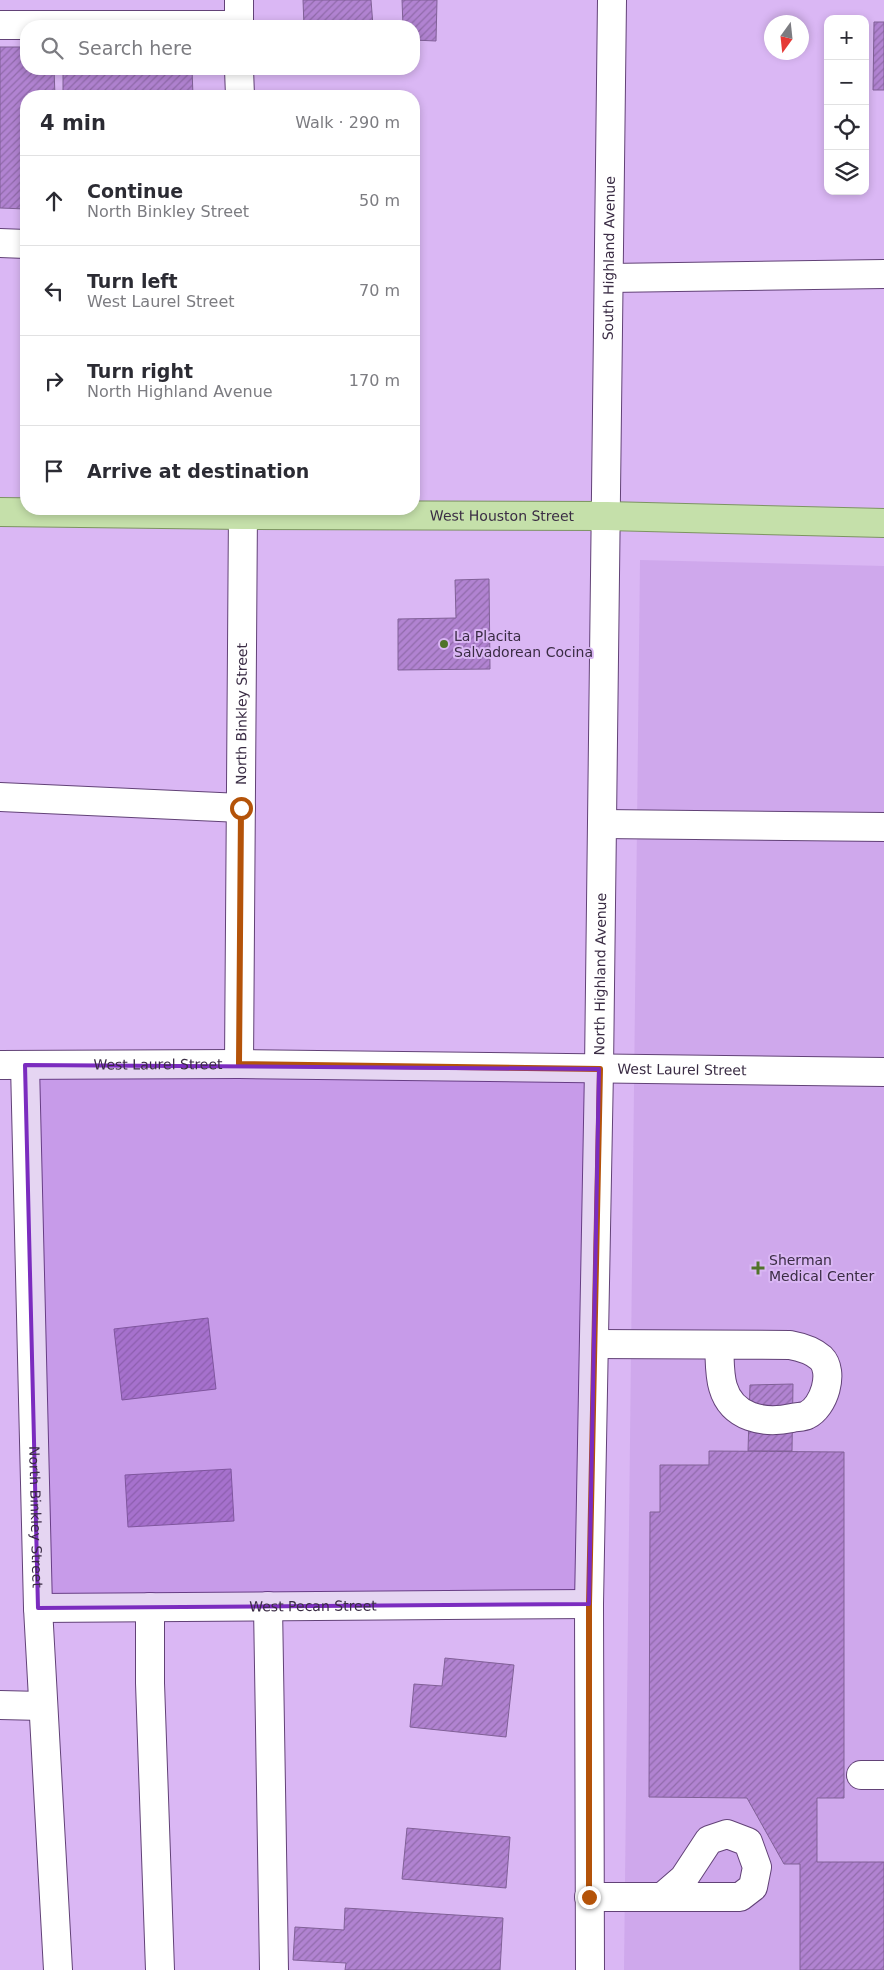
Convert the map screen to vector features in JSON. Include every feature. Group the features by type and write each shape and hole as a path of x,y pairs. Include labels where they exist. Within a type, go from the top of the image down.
{"main road":[{"name":"West Houston Street","path":"0,512 20,512"},
{"name":"West Houston Street","path":"420,514 607,516 884,523"}],"street":[{"name":"South Highland Avenue","path":"607,516 612,0"},
{"path":"149,20 239,17"},
{"path":"0,25 20,24"},
{"path":"240,75 240,90"},
{"path":"0,243 20,244"},
{"path":"610,278 884,274"},
{"name":"North Binkley Street","path":"239,1064 242,515"},
{"name":"North Highland Avenue","path":"590,1970 589,1604 600,1069 607,516"},
{"path":"0,796 241,808"},
{"path":"603,824 884,827"},
{"name":"West Laurel Street","path":"12,1065 239,1064 884,1072"},
{"name":"North Binkley Street","path":"12,1065 42,1706 58,1970"},
{"path":"594,1344 790,1345 804,1348 822,1359 828,1378 824,1398 808,1415 779,1421 756,1419 742,1414 733,1406 723,1387 719,1345"},
{"name":"West Pecan Street","path":"38,1608 589,1604"},
{"path":"268,1606 274,1970"},
{"path":"150,1608 160,1970"},
{"path":"0,1704 42,1706"},
{"path":"589,1897 662,1897"}],"highlighted area":[{"path":"25,1065 599,1069 589,1604 38,1608"}],"shaded area":[{"name":"Sherman Medical Center","path":"640,560 884,566 884,1970 624,1970"}],"building":[{"path":"303,0 371,0 373,20 304,20"},
{"path":"402,0 437,0 436,41 420,40 420,20 403,20"},
{"path":"874,22 884,22 884,90 873,90"},
{"path":"0,47 20,47 20,75 54,75 55,90 20,90 20,209 0,208"},
{"path":"63,75 192,75 193,90 63,90"},
{"name":"La Placita Salvadorean Cocina","path":"489,579 490,669 398,670 398,619 456,618 455,580"},
{"path":"208,1318 216,1389 122,1400 114,1329"},
{"path":"793,1384 792,1451 748,1451 750,1385"},
{"path":"709,1451 844,1452 844,1798 817,1798 817,1862 884,1862 884,1970 800,1970 800,1864 784,1864 747,1798 649,1797 650,1512 660,1512 660,1465 709,1465"},
{"path":"231,1469 234,1521 128,1527 125,1475"},
{"path":"445,1658 514,1665 506,1737 410,1727 414,1684 442,1686"},
{"path":"407,1828 510,1837 506,1888 402,1879"},
{"path":"345,1908 503,1918 500,1970 345,1970 346,1963 293,1960 295,1927 344,1930"}],"place":[{"name":"La Placita Salvadorean Cocina","path":"444,644"},
{"name":"Sherman Medical Center","path":"758,1268"}],"route":[{"path":"241,808 239,1064 600,1069 589,1604 589,1897"}]}
